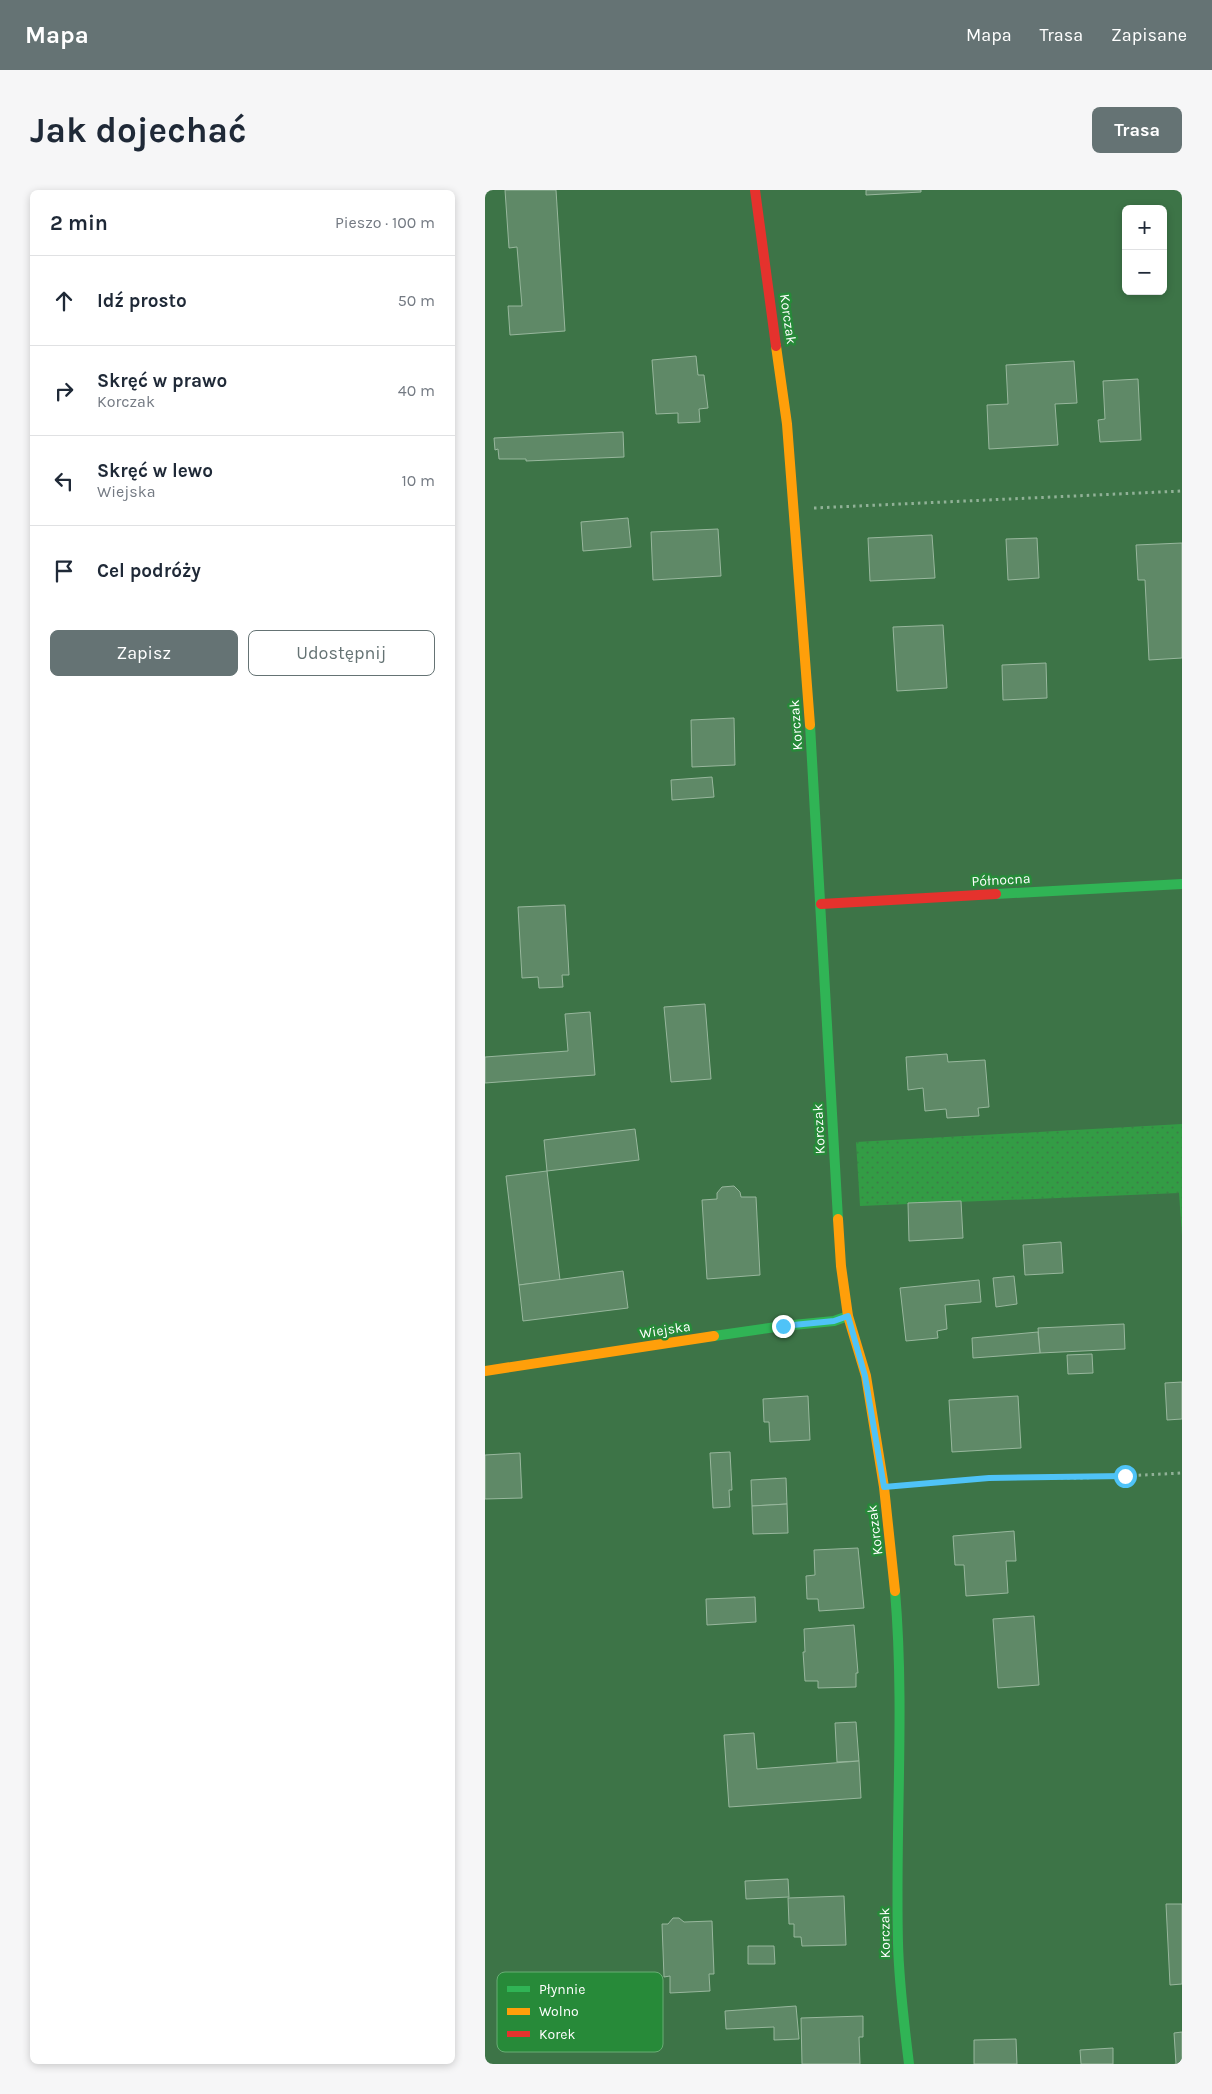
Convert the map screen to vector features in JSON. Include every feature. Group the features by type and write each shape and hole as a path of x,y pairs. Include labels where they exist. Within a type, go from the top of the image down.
{"street":[{"name":"Korczak","path":"755,190 778,349 794,509 815,794 841,1266 848,1316 865,1376 884,1487 899,1636 901,1713 898,1942 901,1998 909,2064"},
{"name":"Północna","path":"821,904 1182,884"},
{"name":"Wiejska","path":"485,1371 783,1326 834,1321 848,1316"}],"path":[{"path":"794,509 1182,491"},
{"path":"884,1487 981,1479 1084,1478 1182,1473"}],"green space":[{"path":"1182,1124 1182,1236 1179,1193 860,1206 856,1142"}],"building":[{"path":"505,190 556,190 565,331 510,335 508,306 522,306 517,247 509,248"},
{"path":"866,190 921,190 921,192 866,195"},
{"path":"696,356 698,375 704,375 708,408 699,409 700,422 678,423 678,413 656,414 652,360"},
{"path":"1074,361 1077,403 1055,404 1058,445 989,449 987,405 1008,404 1006,365"},
{"path":"1138,379 1141,440 1100,442 1098,420 1105,419 1103,381"},
{"path":"623,432 624,457 526,461 526,459 499,459 498,449 495,450 494,438"},
{"path":"628,518 631,547 583,551 581,522"},
{"path":"718,529 721,576 653,580 651,532"},
{"path":"932,535 935,578 870,581 868,538"},
{"path":"1037,538 1039,578 1008,580 1006,539"},
{"path":"1182,543 1182,658 1149,660 1145,580 1138,580 1136,545"},
{"path":"943,625 947,688 897,691 893,627"},
{"path":"1046,663 1047,698 1003,700 1002,665"},
{"path":"734,718 735,765 692,767 691,720"},
{"path":"712,777 714,797 672,800 671,780"},
{"path":"565,905 569,975 562,975 563,987 539,988 538,977 522,978 518,907"},
{"path":"705,1004 711,1079 671,1082 664,1007"},
{"path":"590,1012 595,1075 485,1083 485,1057 568,1051 565,1014"},
{"path":"947,1054 948,1062 985,1060 989,1107 978,1108 979,1116 947,1118 946,1109 925,1111 923,1088 908,1090 906,1057"},
{"path":"635,1129 639,1160 547,1171 544,1140"},
{"path":"547,1171 560,1280 519,1285 506,1176"},
{"path":"734,1186 740,1192 741,1197 756,1197 760,1275 707,1279 702,1200 717,1199 717,1193 722,1187"},
{"path":"961,1201 963,1238 909,1241 908,1203"},
{"path":"1061,1242 1063,1273 1025,1275 1023,1245"},
{"path":"623,1271 628,1308 523,1321 519,1285"},
{"path":"1014,1276 1017,1304 996,1307 993,1278"},
{"path":"979,1280 981,1302 945,1305 947,1329 937,1331 938,1338 906,1341 900,1288"},
{"path":"1124,1324 1125,1349 1040,1353 1038,1328"},
{"path":"1038,1332 1040,1353 973,1358 972,1338"},
{"path":"1092,1354 1093,1373 1068,1374 1067,1355"},
{"path":"1182,1382 1182,1419 1167,1420 1165,1383"},
{"path":"808,1396 810,1440 770,1442 769,1422 764,1422 763,1399"},
{"path":"1018,1396 1021,1448 952,1452 949,1400"},
{"path":"730,1452 732,1490 729,1490 730,1507 713,1508 710,1453"},
{"path":"520,1453 522,1498 485,1499 485,1455"},
{"path":"786,1478 787,1504 752,1506 751,1480"},
{"path":"787,1504 788,1533 753,1534 752,1506"},
{"path":"1014,1531 1016,1561 1006,1561 1008,1593 966,1596 964,1565 955,1565 953,1536"},
{"path":"858,1548 864,1608 819,1611 818,1599 807,1599 806,1576 815,1575 814,1550"},
{"path":"755,1597 756,1622 707,1625 706,1599"},
{"path":"1034,1616 1039,1685 998,1688 993,1619"},
{"path":"854,1625 858,1673 856,1673 856,1687 818,1688 818,1681 805,1681 804,1629"},
{"path":"856,1722 859,1761 837,1762 835,1723"},
{"path":"754,1733 757,1769 859,1761 861,1798 729,1807 724,1735"},
{"path":"788,1879 789,1897 746,1899 745,1881"},
{"path":"844,1896 846,1945 802,1946 801,1937 794,1937 794,1924 789,1924 788,1898"},
{"path":"1166,1904 1182,1904 1182,1984 1170,1985"},
{"path":"673,1918 679,1918 684,1922 712,1921 714,1974 709,1974 710,1991 670,1993 670,1976 664,1977 662,1924 668,1924"},
{"path":"748,1946 774,1946 775,1964 748,1964"},
{"path":"796,2006 799,2039 774,2040 774,2027 726,2029 725,2011"},
{"path":"863,2016 863,2037 859,2037 860,2064 802,2064 801,2018"},
{"path":"1182,2032 1182,2064 1176,2064 1174,2033"},
{"path":"1016,2039 1017,2064 974,2064 974,2040"},
{"path":"1113,2048 1113,2064 1081,2064 1080,2050"}],"traffic: fast":[{"path":"810,725 838,1219"},
{"path":"996,894 1182,884"},
{"path":"714,1336 834,1321 848,1316"},
{"path":"895,1591 900,1723 898,1943 909,2064"}],"traffic: slow":[{"path":"776,346 787,424 810,725"},
{"path":"838,1219 841,1266 848,1316 866,1376 884,1487 895,1591"},
{"path":"485,1371 714,1336"}],"traffic: jam":[{"path":"755,190 776,346"},
{"path":"821,904 996,894"}],"route":[{"path":"783,1326 834,1321 848,1316 865,1376 884,1487 948,1480 989,1478 1125,1476"}]}
